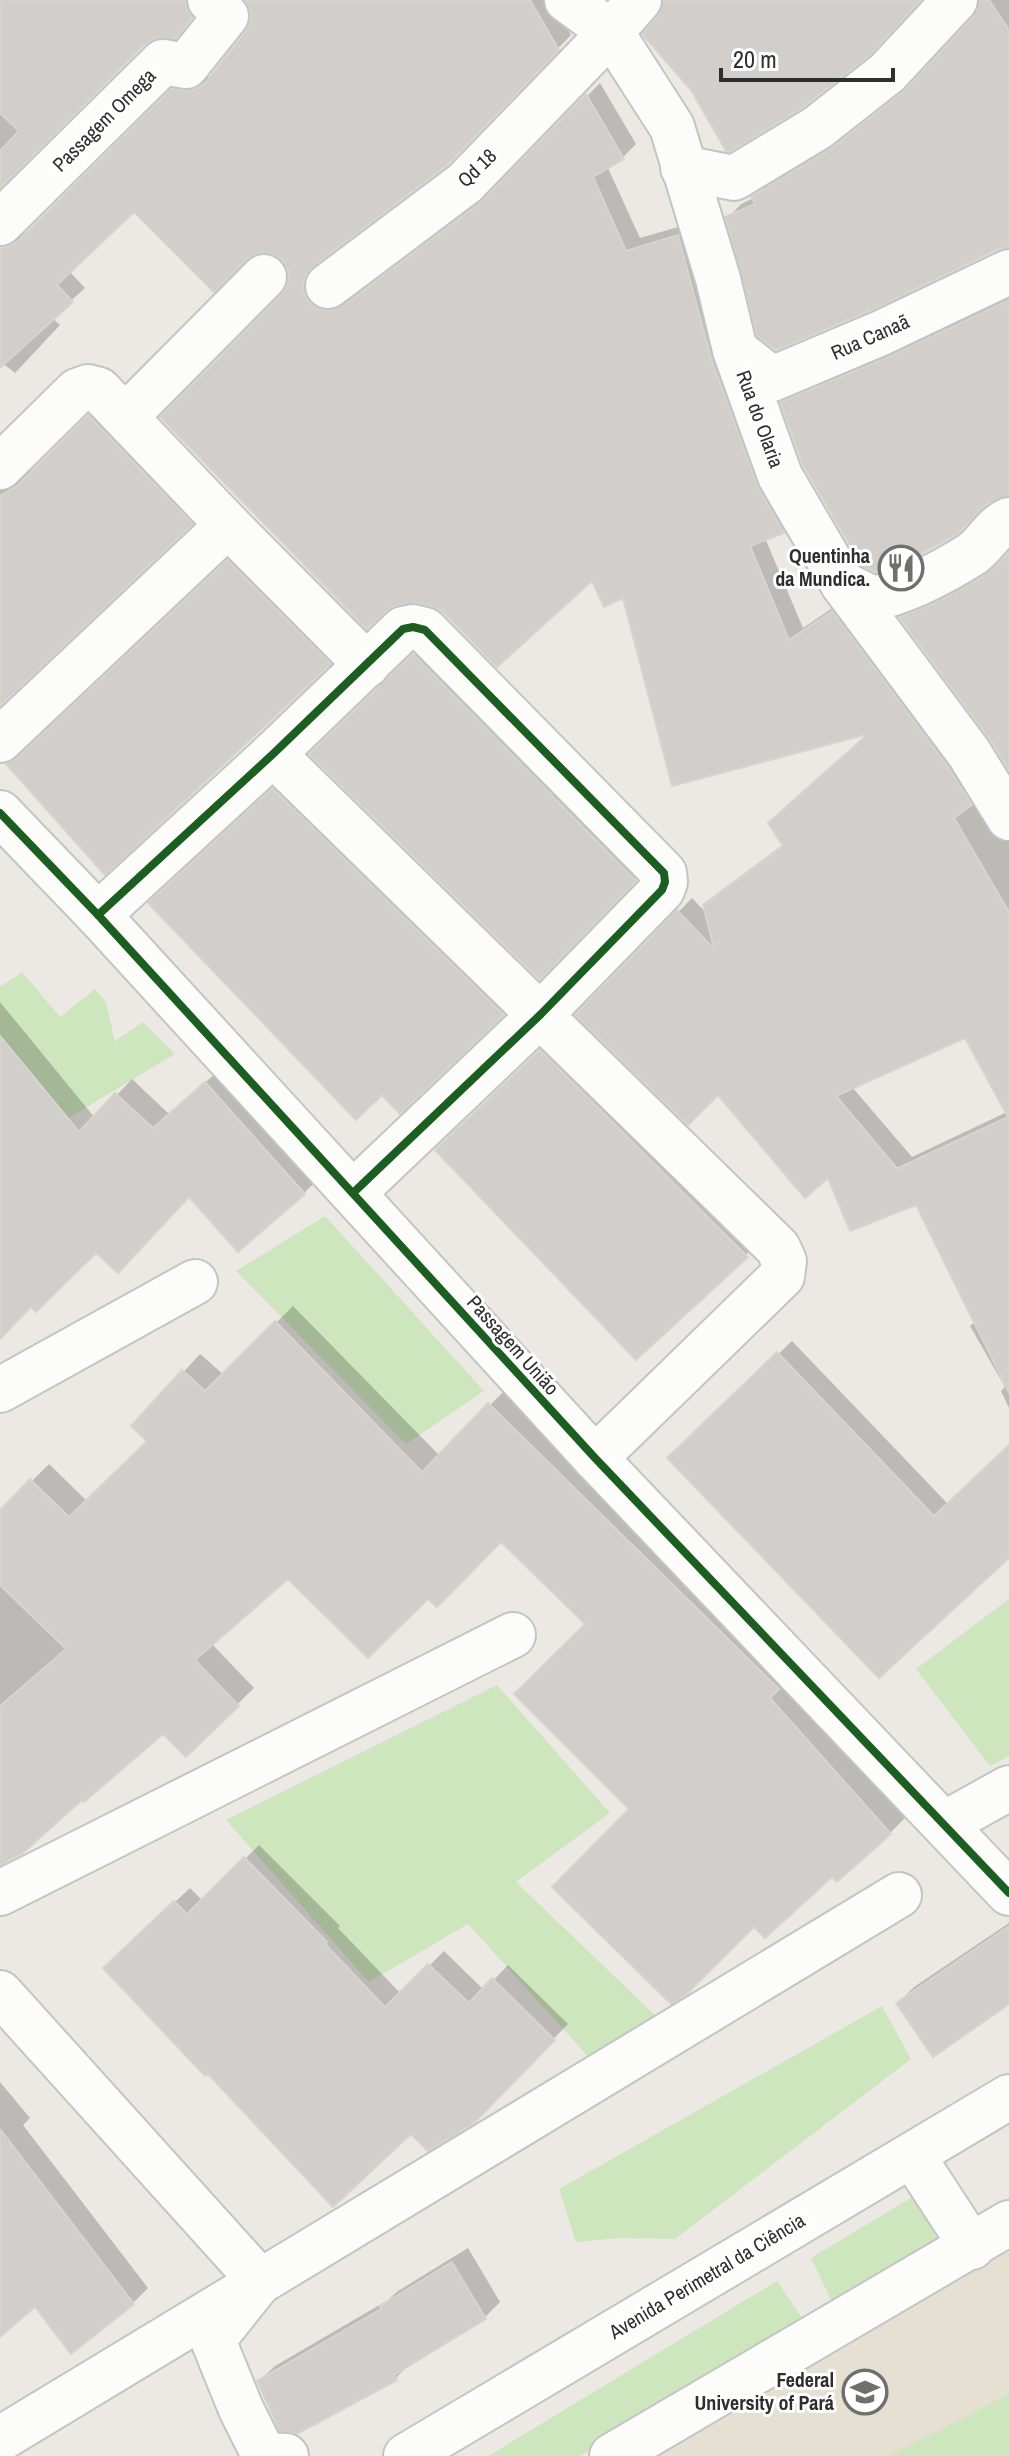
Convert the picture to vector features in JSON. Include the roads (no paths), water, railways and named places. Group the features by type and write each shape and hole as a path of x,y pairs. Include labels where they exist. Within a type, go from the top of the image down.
{"street":[{"name":"Passagem Omega","path":"0,223 163,62 186,66 226,16 210,0"},
{"name":"Rua do Olaria","path":"567,0 625,16 672,127 718,279 735,350 780,476 843,584 969,753 1009,818"},
{"path":"683,168 734,178 817,128 887,73 955,0"},
{"name":"Qd 18","path":"328,286 465,183 625,16"},
{"name":"Rua Canaã","path":"735,350 772,379 881,333 1009,272"},
{"path":"125,417 264,277"},
{"path":"0,467 77,391 88,387 99,390 367,665"},
{"path":"843,584 873,599 895,594 974,552 999,524 1009,520"},
{"path":"0,740 228,525"},
{"path":"98,915 403,629 413,627 425,630 664,873 662,890 541,1014 353,1193"},
{"path":"273,754 778,1248 784,1261 782,1276 595,1458"},
{"name":"Passagem União","path":"0,813 98,915 595,1458 1009,1893"},
{"path":"0,1390 195,1282"},
{"path":"0,1893 513,1635"},
{"path":"944,1824 1009,1788"},
{"path":"0,2439 899,1895"},
{"path":"0,1993 260,2281"},
{"name":"Avenida Perimetral da Ciência","path":"406,2456 1009,2097"},
{"path":"912,2155 972,2247"},
{"path":"612,2456 1009,2223"},
{"path":"260,2281 213,2340 264,2455 286,2456"}],"place":[{"name":"Quentinha da Mundica.","path":"901,568"},
{"name":"Federal University of Pará","path":"865,2392"}]}
